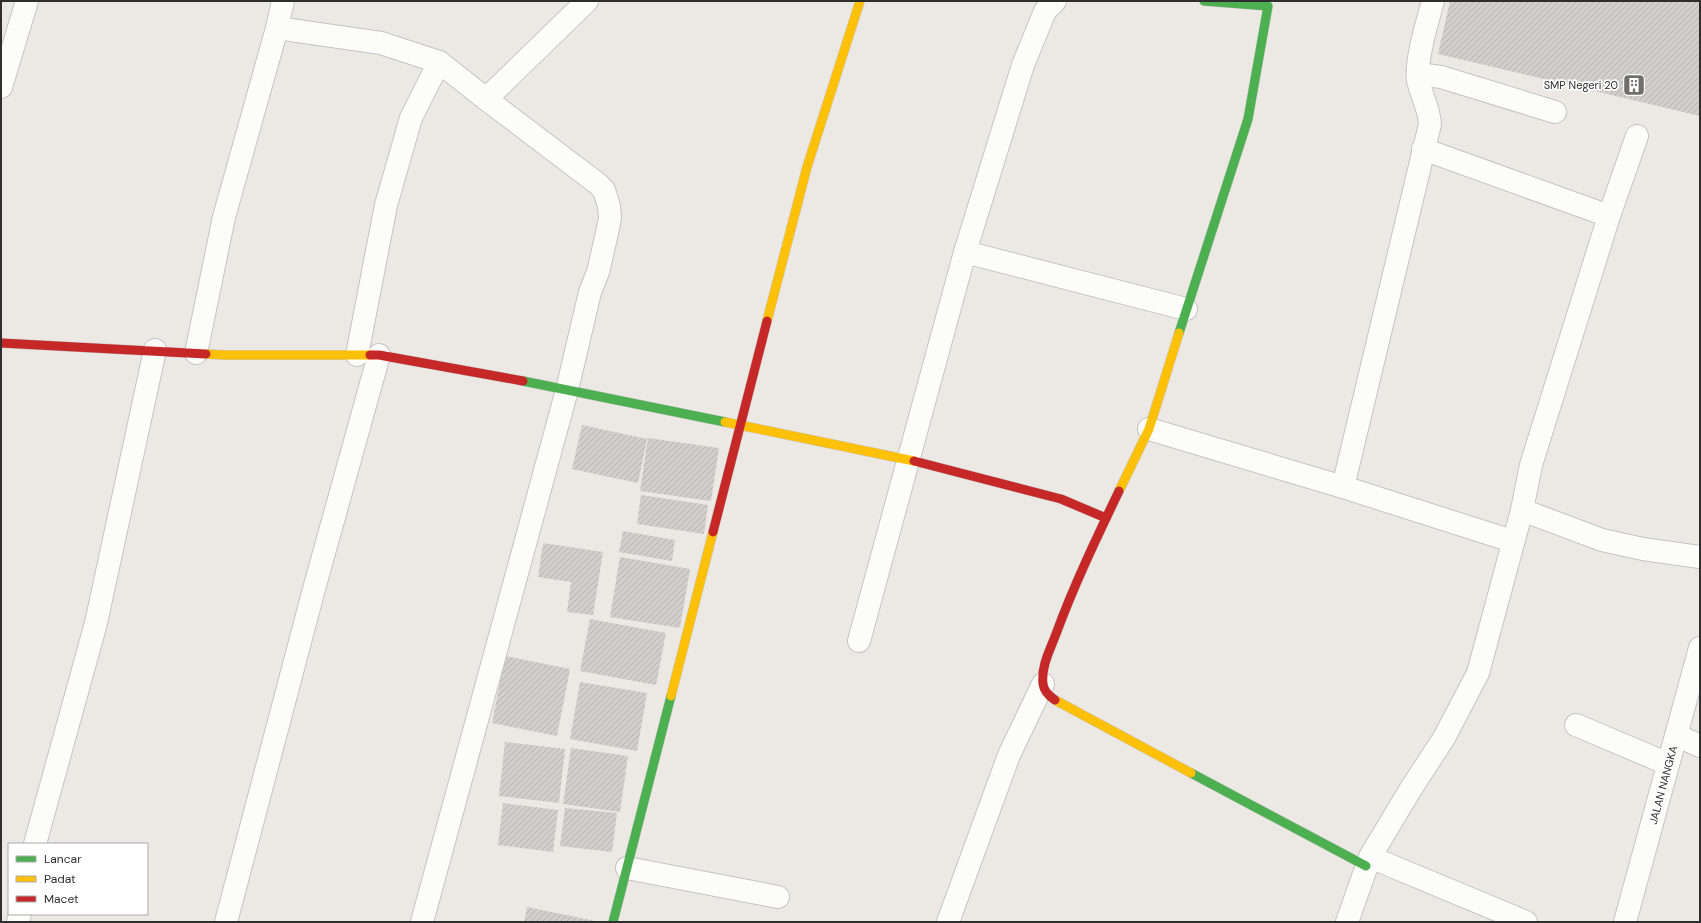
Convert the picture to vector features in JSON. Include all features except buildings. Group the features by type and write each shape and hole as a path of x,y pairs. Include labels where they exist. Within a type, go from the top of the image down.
{"street":[{"path":"1,87 27,1"},
{"path":"196,353 224,217 277,28 283,1"},
{"path":"486,99 587,1"},
{"path":"613,922 807,167 860,1"},
{"path":"859,642 965,252 1023,65 1045,11 1055,1"},
{"path":"1204,1 1268,6 1248,119 1186,309 1149,429 1106,518 1064,612 1044,666 1043,684 1045,691 1050,697 1064,705 1368,862 1526,922"},
{"path":"1342,487 1430,124 1429,113 1418,74 1425,31 1433,1"},
{"path":"277,28 381,43 439,62 598,184 604,190 609,206 610,218 598,272 590,292 567,390 422,922"},
{"path":"357,355 388,198 411,118 439,62"},
{"path":"1418,74 1441,77 1555,112"},
{"path":"1347,922 1368,862 1412,787 1444,738 1478,674 1512,541 1522,510 1532,465 1609,216 1637,136"},
{"path":"1424,149 1609,216"},
{"path":"965,252 1186,309"},
{"path":"1,343 155,350 225,355 379,355 567,390 908,459 1061,499 1106,518"},
{"path":"35,843 96,623 155,350"},
{"path":"226,922 314,589 379,355"},
{"path":"1149,429 1342,487 1512,541"},
{"path":"1522,510 1602,540 1643,549 1700,557"},
{"name":"JALAN NANGKA","path":"1625,922 1700,651"},
{"path":"948,922 1009,755 1043,684"},
{"path":"1576,725 1668,764"},
{"path":"1676,736 1700,746"},
{"path":"627,868 778,897"}],"traffic: fast":[{"path":"1179,333 1248,119 1268,6 1204,1"},
{"path":"523,381 725,422"},
{"path":"613,922 671,696"},
{"path":"1191,773 1366,866"}],"traffic: slow":[{"path":"767,321 807,167 860,1"},
{"path":"1119,491 1149,429 1179,333"},
{"path":"206,354 370,355"},
{"path":"725,422 914,461"},
{"path":"671,696 713,532"},
{"path":"1055,700 1191,773"}],"traffic: jam":[{"path":"713,532 767,321"},
{"path":"1,343 206,354"},
{"path":"370,355 379,355 523,381"},
{"path":"914,461 1061,499 1106,518"},
{"path":"1055,700 1044,689 1043,671 1046,658 1078,579 1119,491"}],"place":[{"name":"SMP Negeri 20","path":"1634,85"}]}
